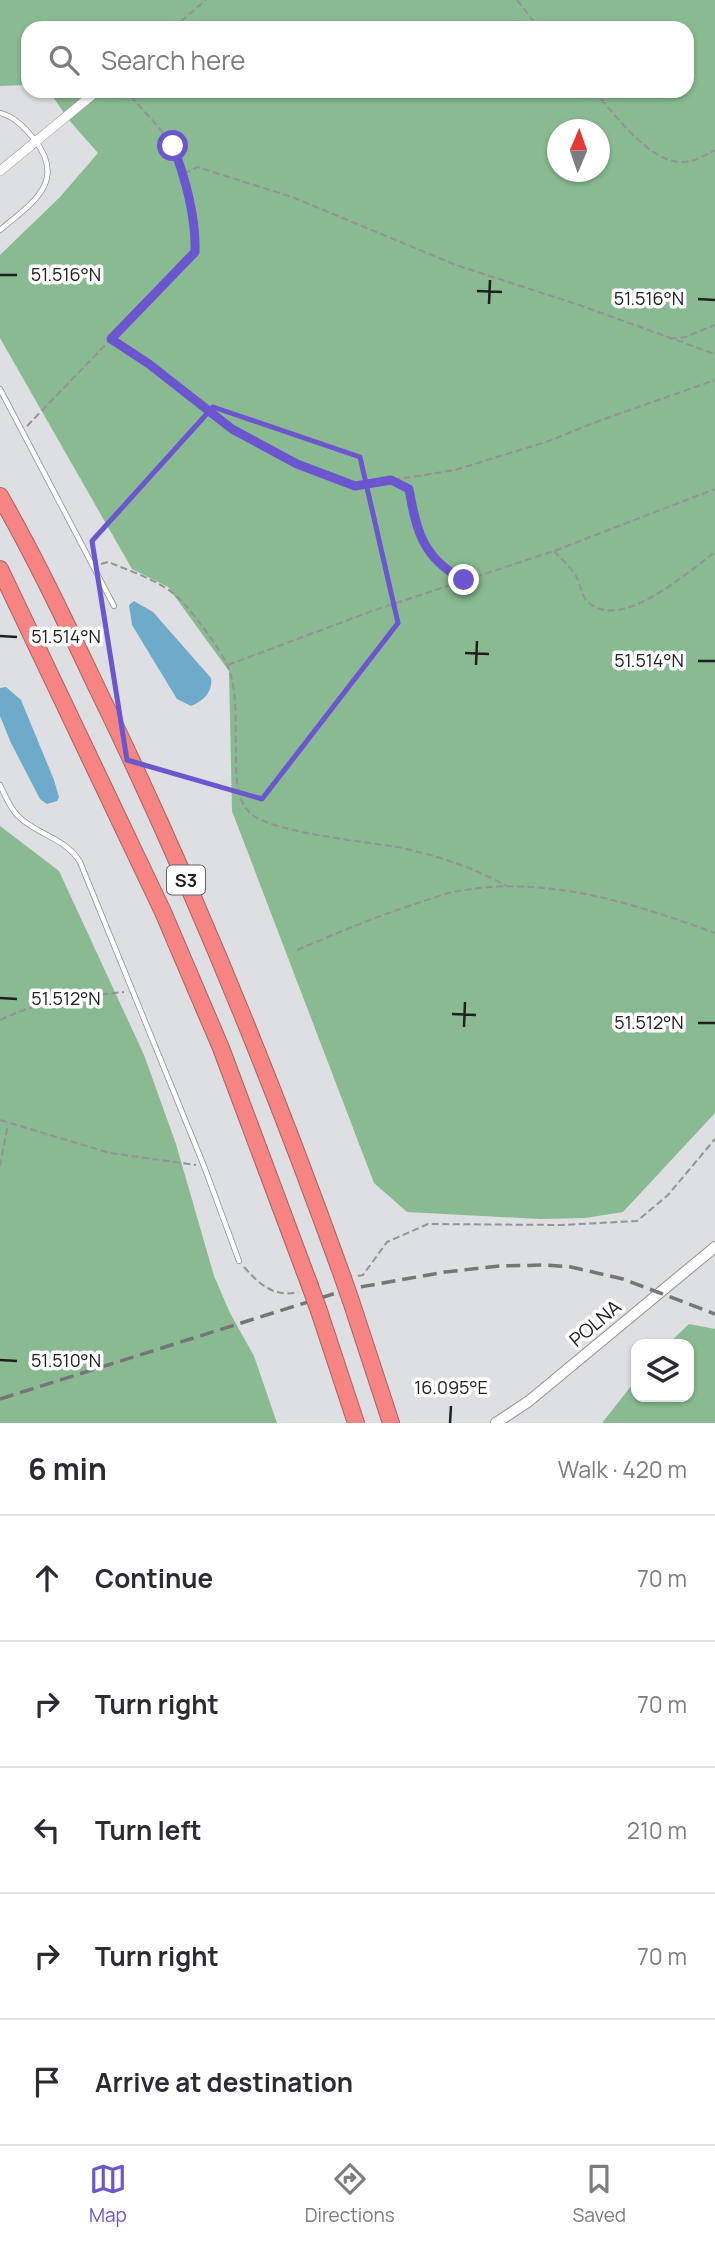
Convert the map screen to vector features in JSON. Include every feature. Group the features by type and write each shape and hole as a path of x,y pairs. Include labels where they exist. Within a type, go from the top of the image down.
{"highway":[{"name":"S3","path":"0,496 48,586 171,846 248,1026 347,1278 351,1301 391,1423"},
{"name":"S3","path":"0,569 163,912 221,1048 306,1288 319,1311 356,1423"}],"street":[{"path":"0,171 88,98"},
{"name":"POLNA","path":"496,1423 529,1401 715,1247"}],"lane":[{"path":"0,113 23,126 44,154 48,168 44,189 38,198 0,230"},
{"path":"0,389 114,606"},
{"path":"0,785 17,815 73,851 204,1166 239,1261"}],"path":[{"path":"181,21 205,0"},
{"path":"517,0 534,21"},
{"path":"22,431 195,252 195,231 184,174 173,146 132,98"},
{"path":"601,98 652,152 679,162 699,159 715,149"},
{"path":"184,174 197,167 292,197 456,265 579,305 669,340 715,354"},
{"path":"669,340 685,338 715,326"},
{"path":"111,339 149,364 232,429 297,464 355,486 455,470 549,441 715,380"},
{"path":"391,480 409,489 416,529 436,561 468,581"},
{"path":"227,665 372,611 554,551 715,489"},
{"path":"554,551 576,574 586,600 603,611 632,608 715,552"},
{"path":"93,567 108,562 158,584 175,595 192,612 227,665 234,699 236,773 241,797 249,813 264,821 294,830 402,848 441,858 479,871 507,886"},
{"path":"297,950 394,911 455,891 507,886 551,887 586,894 715,933"},
{"path":"0,1020 22,1009 52,1000 132,991"},
{"path":"0,1120 110,1153 204,1166"},
{"path":"0,1166 8,1123"},
{"path":"347,1278 363,1275 387,1242 429,1224 562,1225 637,1221 668,1195 715,1139"},
{"path":"239,1261 261,1287 289,1294 306,1288"}],"highlighted area":[{"path":"213,407 360,457 398,623 262,799 127,760 92,541"}],"green space":[{"path":"0,0 715,0 715,1113 623,1212 585,1218 540,1219 407,1212 374,1183 232,811 229,671 168,587 132,569 0,338 0,255 60,197 98,153 54,98 694,98 694,21 21,21 21,85 0,86"},
{"path":"0,826 59,871 144,1055 176,1144 214,1276 230,1313 254,1356 277,1423 0,1423"},
{"path":"689,1324 715,1329 715,1423 602,1423 631,1386 631,1402 694,1402 694,1339 673,1339"}],"water":[{"path":"134,601 153,612 211,678 209,692 191,706 177,699 132,625 129,605"},
{"path":"6,687 21,700 54,780 59,797 57,801 47,804 40,799 11,743 0,716 0,688"}],"railway":[{"path":"0,1399 349,1289 445,1272 500,1266 571,1267 623,1279 715,1314"}],"route":[{"path":"173,146 189,195 195,231 195,252 111,339 149,364 232,429 297,464 355,486 391,480 409,489 416,529 436,561 464,580"}]}
